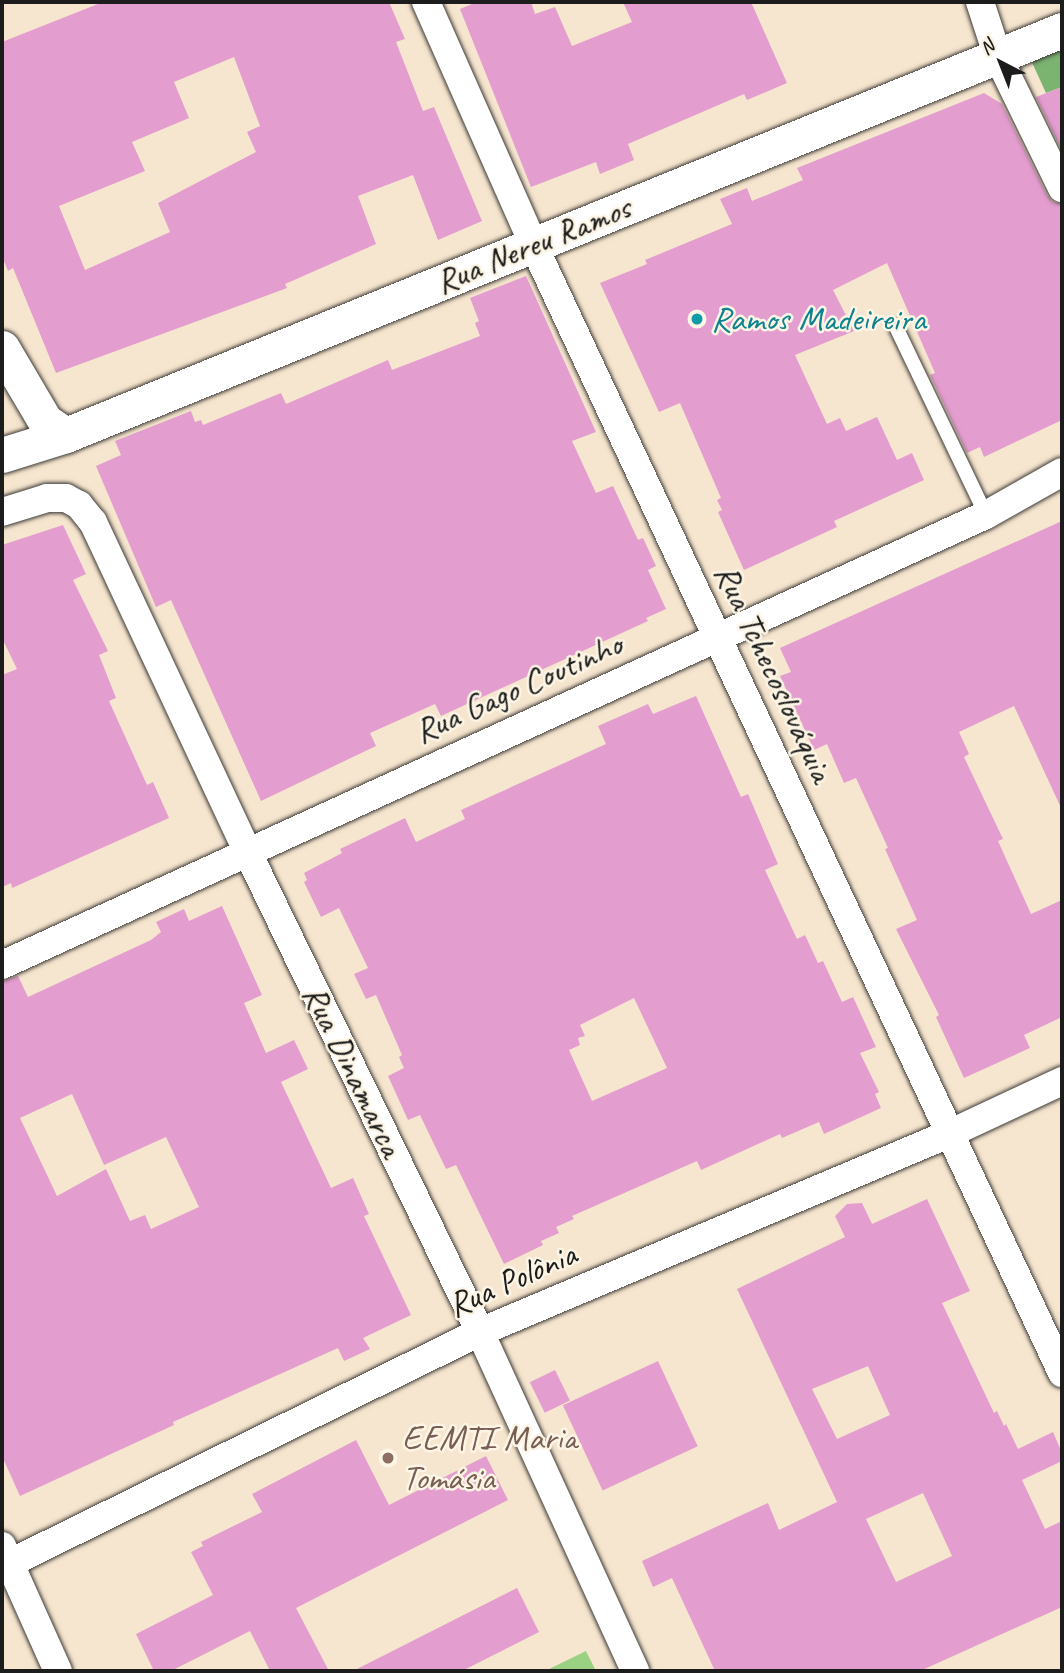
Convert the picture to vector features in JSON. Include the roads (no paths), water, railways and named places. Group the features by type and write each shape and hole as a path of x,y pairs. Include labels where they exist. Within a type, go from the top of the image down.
{"street":[{"name":"Rua Tchecoslováquia","path":"426,2 533,244 1062,1373"},
{"path":"980,2 998,57 1062,188"},
{"name":"Rua Nereu Ramos","path":"2,455 66,435 1062,30"},
{"path":"3,357 45,421 66,435"},
{"name":"Rua Gago Coutinho","path":"2,965 986,515 1062,472"},
{"name":"Rua Dinamarca","path":"2,512 47,498 72,502 93,522 247,851 480,1332 635,1671"},
{"name":"Rua Polônia","path":"4,1559 480,1332 951,1133 1062,1081"},
{"path":"4,1559 58,1671"}],"lane":[{"path":"896,327 986,515"}],"place":[{"name":"Ramos Madeireira","path":"697,319"},
{"name":"EEMTI Maria Tomásia","path":"388,1458"}]}
